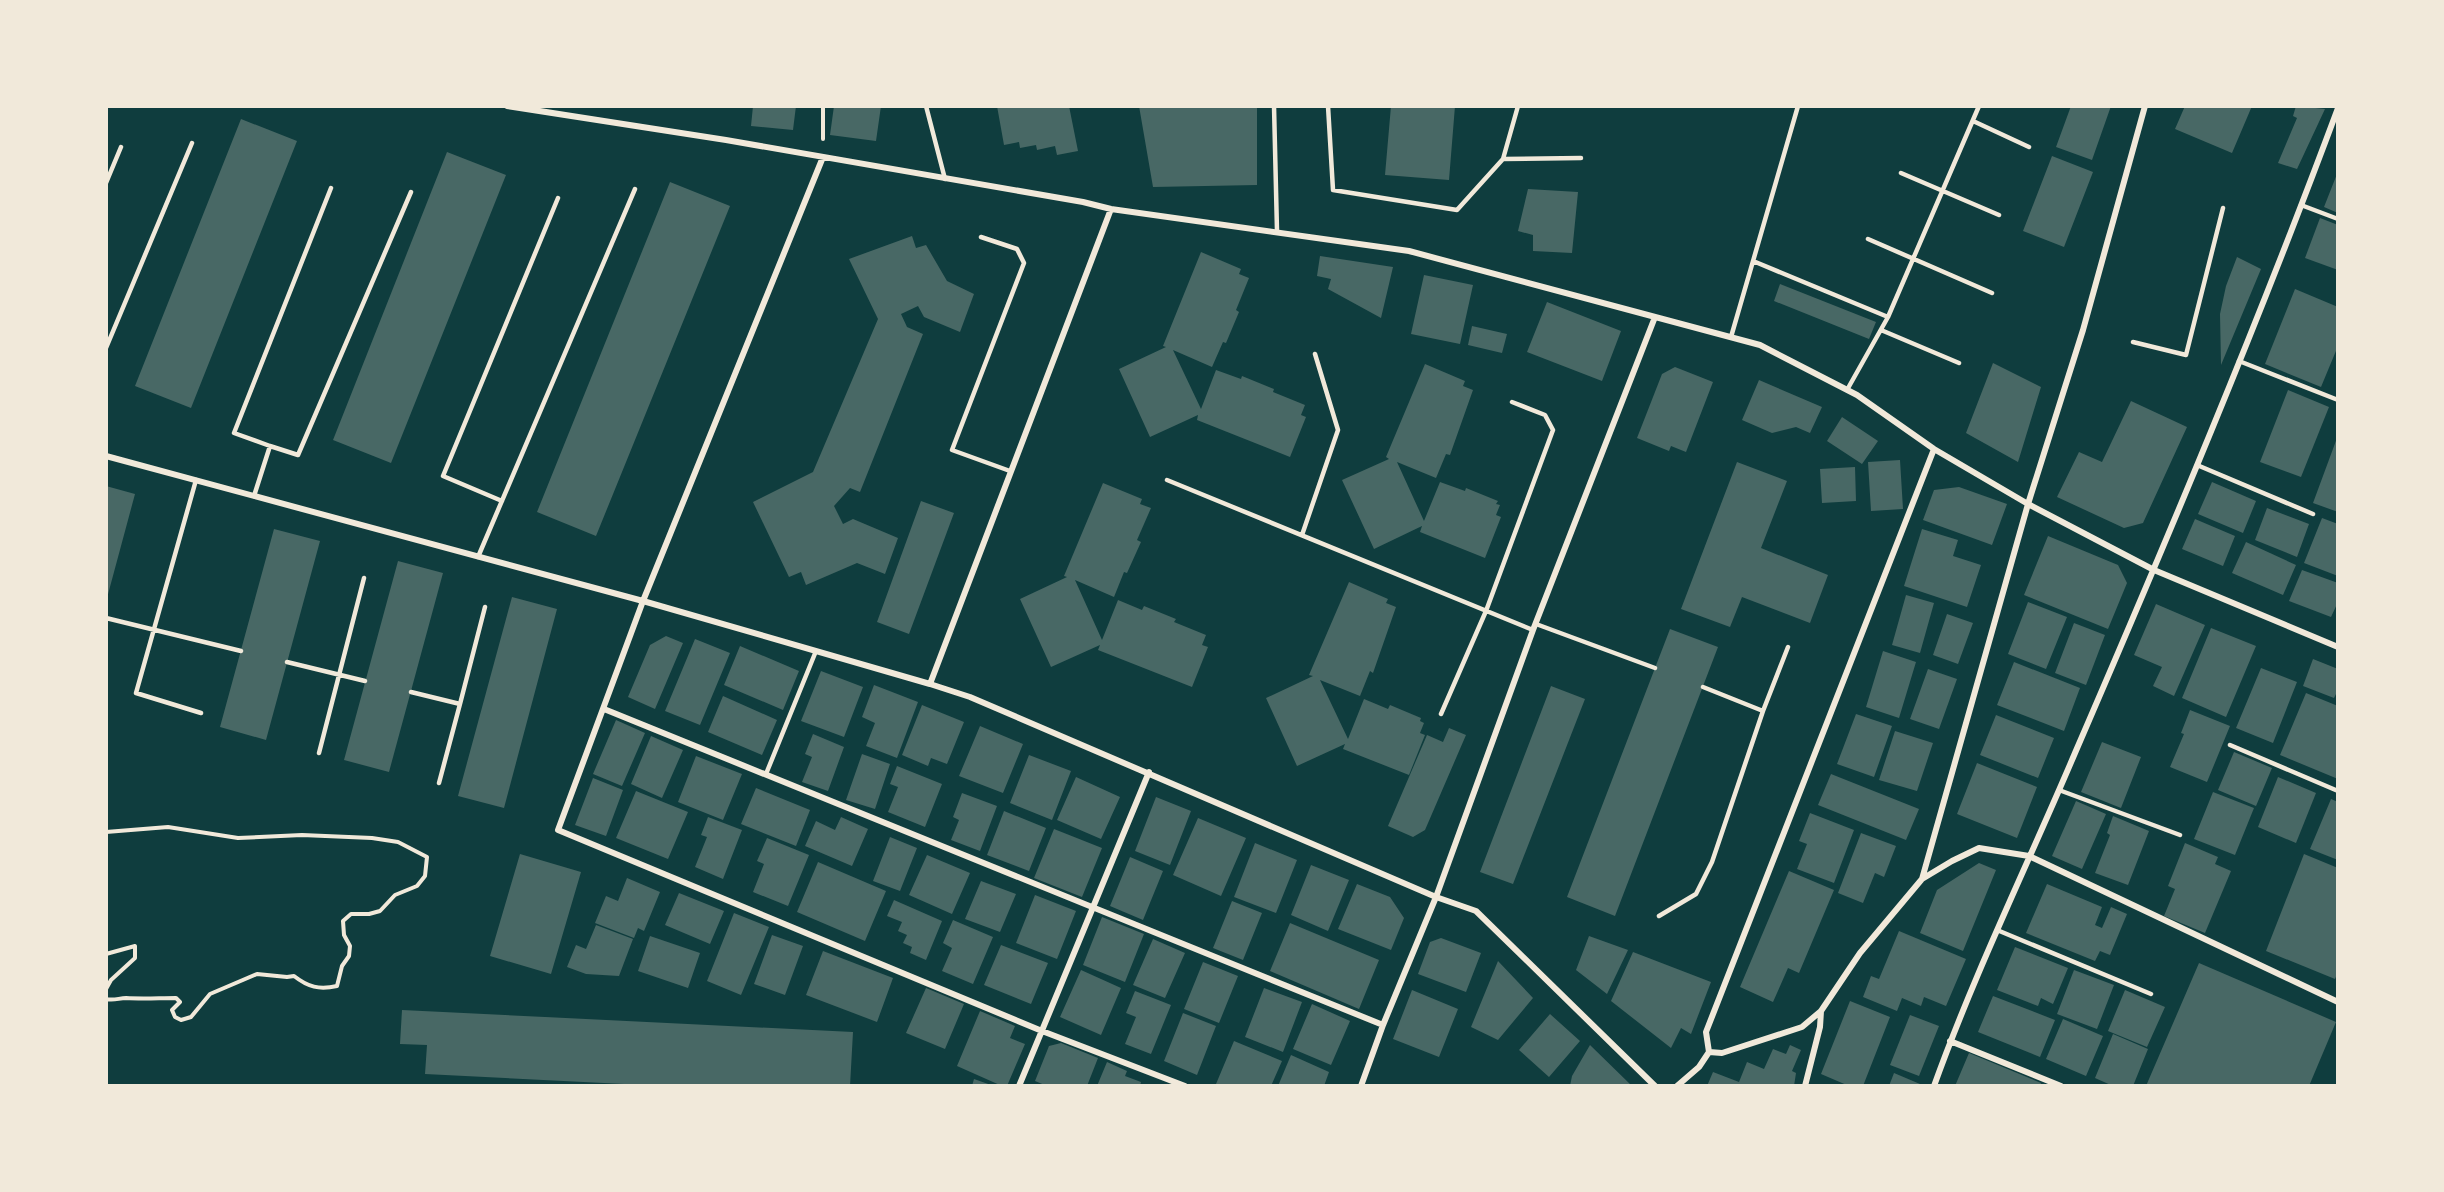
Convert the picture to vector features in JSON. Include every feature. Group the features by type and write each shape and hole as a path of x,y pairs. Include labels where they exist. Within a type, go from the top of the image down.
{"street":[{"path":"507,106 726,140 1083,202 1111,209 1409,251 1760,345 1847,390 1934,449 2028,504 2154,570 2337,647"},
{"path":"1922,879 2028,504 2083,330 2145,106"},
{"path":"1934,1086 1950,1041 1997,930 2154,570 2334,128 2337,108"},
{"path":"823,157 643,601 558,830 1042,1031 1185,1086"},
{"path":"930,684 1111,209"},
{"path":"1362,1085 1383,1025 1436,897 1535,627 1655,316"},
{"path":"1677,1086 1699,1067 1709,1052 1706,1032 1934,449"},
{"path":"106,456 643,601 970,697 1436,897 1476,911 1655,1086"},
{"path":"604,709 1383,1025"},
{"path":"1019,1086 1149,772"},
{"path":"1709,1052 1722,1053 1802,1027 1821,1011 1860,953 1922,879 1979,848 2029,856 2337,1002"},
{"path":"1805,1086 1820,1027 1821,1011"},
{"path":"1950,1041 2061,1086"}],"lane":[{"path":"926,106 945,178"},
{"path":"1274,106 1277,231"},
{"path":"1328,106 1334,190 1457,210 1503,159 1518,106"},
{"path":"1731,337 1798,106"},
{"path":"1847,390 1888,317 1979,106"},
{"path":"1973,121 2029,147"},
{"path":"106,348 192,142"},
{"path":"106,183 121,147"},
{"path":"1503,159 1581,158"},
{"path":"1901,173 1999,215"},
{"path":"332,188 234,433 298,455 411,192"},
{"path":"478,557 635,189"},
{"path":"502,501 443,476 558,198"},
{"path":"2301,205 2337,219"},
{"path":"2133,342 2186,355 2223,208"},
{"path":"981,237 1017,249 1024,263 952,450 1010,471"},
{"path":"1868,239 1992,293"},
{"path":"1754,261 1888,317"},
{"path":"1881,330 1959,363"},
{"path":"1302,535 1338,430 1315,354"},
{"path":"2239,361 2337,400"},
{"path":"1441,714 1486,611 1553,430 1545,415 1512,402"},
{"path":"254,496 270,446"},
{"path":"2197,465 2313,514"},
{"path":"196,480 136,693 201,713"},
{"path":"1167,480 1486,611 1655,668"},
{"path":"319,753 364,578"},
{"path":"439,783 485,607"},
{"path":"106,618 241,651"},
{"path":"1659,916 1696,894 1712,862 1763,711 1788,647"},
{"path":"766,774 816,651"},
{"path":"287,662 365,681"},
{"path":"1703,687 1763,711"},
{"path":"411,692 460,704"},
{"path":"2230,745 2337,791"},
{"path":"2059,790 2180,835"},
{"path":"1997,930 2151,994"}],"path":[{"path":"823,106 823,157"},
{"path":"106,832 168,827 238,838 302,835 372,838 398,842 427,857 425,876 417,886 395,895 380,911 369,914 351,914 343,921 344,935 350,946 336,986 325,989 308,987 294,976 257,974 210,994 191,1017 181,1020 175,1017 172,1010 180,1002 176,998 106,999"},
{"path":"106,954 135,946 135,958 116,974 106,989"}],"building":[{"path":"753,106 796,106 793,130 751,126"},
{"path":"834,106 881,106 876,141 830,135"},
{"path":"997,106 1069,106 1078,151 1057,155 1055,146 1037,150 1036,145 1020,148 1019,142 1004,145"},
{"path":"1139,106 1257,106 1257,185 1153,187"},
{"path":"1391,106 1455,106 1449,180 1385,175"},
{"path":"2071,106 2111,106 2092,160 2056,147"},
{"path":"2185,106 2252,106 2232,153 2175,129"},
{"path":"2296,106 2325,109 2297,169 2278,163 2297,118 2293,116"},
{"path":"241,119 297,141 191,408 135,386"},
{"path":"447,152 506,175 391,463 333,440"},
{"path":"2052,156 2093,172 2064,247 2023,231"},
{"path":"2338,174 2338,213 2324,207"},
{"path":"670,182 730,206 596,536 537,512"},
{"path":"1528,189 1578,192 1572,253 1533,251 1533,235 1518,231"},
{"path":"2320,218 2338,225 2338,270 2305,258"},
{"path":"912,236 916,248 926,245 947,281 974,294 960,332 924,317 918,306 901,314 907,327 923,334 860,492 850,488 834,506 843,524 853,519 898,538 885,574 857,563 806,585 801,572 789,577 753,502 813,472 878,319 849,259"},
{"path":"1201,252 1241,269 1239,274 1249,278 1236,310 1239,312 1226,343 1223,342 1212,367 1173,350 1201,409 1216,370 1241,379 1242,376 1305,405 1301,415 1306,417 1290,457 1197,420 1198,415 1150,437 1119,369 1166,347 1163,346"},
{"path":"1320,256 1393,267 1381,318 1328,289 1331,279 1317,276"},
{"path":"2237,257 2261,269 2221,365 2220,314 2226,286"},
{"path":"1424,275 1473,285 1460,344 1411,334"},
{"path":"1780,284 1876,322 1869,339 1774,301"},
{"path":"2295,289 2338,307 2338,346 2321,387 2265,364"},
{"path":"1547,302 1621,331 1602,381 1527,352"},
{"path":"1472,326 1507,334 1502,353 1468,345"},
{"path":"1993,363 2041,387 2018,462 1966,433"},
{"path":"1425,364 1465,381 1463,386 1473,390 1450,455 1446,454 1436,478 1397,462 1424,521 1440,482 1465,491 1466,488 1498,501 1496,504 1500,505 1496,515 1501,517 1485,558 1420,532 1422,526 1374,549 1342,480 1389,459 1386,457"},
{"path":"1675,367 1713,382 1686,452 1671,446 1669,451 1637,438 1662,374"},
{"path":"1759,380 1822,407 1810,433 1796,427 1772,433 1742,420"},
{"path":"2288,390 2329,407 2301,477 2260,462"},
{"path":"2131,401 2187,427 2143,523 2124,528 2057,497 2079,452 2102,462"},
{"path":"1842,417 1878,441 1862,464 1827,441"},
{"path":"2338,438 2338,512 2313,503"},
{"path":"1900,460 1903,509 1871,511 1868,462"},
{"path":"1737,462 1787,481 1761,548 1828,575 1810,623 1742,597 1730,627 1681,609"},
{"path":"1855,467 1856,501 1822,503 1820,469"},
{"path":"2212,482 2256,501 2243,533 2198,514"},
{"path":"1103,483 1142,499 1140,504 1151,508 1137,540 1141,542 1127,573 1124,572 1114,597 1075,580 1102,640 1118,600 1142,610 1144,606 1206,635 1202,645 1208,647 1192,687 1098,650 1100,645 1051,667 1020,599 1067,577 1064,576"},
{"path":"106,486 135,494 107,598 106,598"},
{"path":"1959,487 2007,504 1992,545 1923,520 1934,490"},
{"path":"921,501 954,513 909,634 877,622"},
{"path":"2267,508 2309,524 2297,557 2255,540"},
{"path":"2322,518 2338,524 2338,576 2304,563"},
{"path":"2195,519 2235,536 2223,566 2182,549"},
{"path":"274,529 320,541 266,740 220,727"},
{"path":"1922,529 1958,540 1953,556 1981,565 1967,607 1904,586"},
{"path":"2048,536 2118,565 2127,583 2108,629 2024,595"},
{"path":"2246,542 2296,565 2283,595 2232,573"},
{"path":"398,561 443,573 389,772 344,760"},
{"path":"2302,570 2338,583 2338,602 2331,617 2289,601"},
{"path":"1349,582 1388,599 1386,603 1396,607 1373,673 1370,671 1360,696 1320,680 1348,739 1364,699 1388,709 1390,705 1421,718 1420,721 1424,723 1420,733 1425,735 1409,775 1343,749 1345,744 1297,766 1266,698 1313,676 1309,675"},
{"path":"1906,595 1934,603 1920,653 1892,645"},
{"path":"512,597 557,609 504,808 458,796"},
{"path":"2028,602 2067,617 2046,669 2008,654"},
{"path":"2156,604 2205,625 2174,696 2153,686 2162,667 2134,655"},
{"path":"1947,614 1973,623 1958,664 1933,655"},
{"path":"2074,623 2105,635 2086,685 2055,673"},
{"path":"2211,628 2256,646 2226,717 2182,698"},
{"path":"1670,629 1718,647 1615,916 1567,897"},
{"path":"666,636 683,643 655,709 628,697 650,645"},
{"path":"695,639 730,653 700,725 665,711"},
{"path":"740,646 799,671 783,710 724,685"},
{"path":"1883,651 1916,662 1899,718 1866,707"},
{"path":"2313,659 2338,669 2338,690 2334,698 2303,686"},
{"path":"2014,662 2080,688 2064,731 1997,705"},
{"path":"2261,668 2297,682 2273,743 2236,728"},
{"path":"1928,669 1957,679 1939,729 1910,719"},
{"path":"821,671 863,687 844,737 801,721"},
{"path":"874,685 918,702 897,758 866,746 875,723 862,717"},
{"path":"1551,686 1585,699 1513,884 1480,872"},
{"path":"2306,693 2338,706 2338,779 2280,755"},
{"path":"723,696 777,720 762,755 708,732"},
{"path":"922,705 964,722 947,764 931,758 928,766 902,755"},
{"path":"2190,710 2230,726 2207,782 2170,767 2184,734 2181,733"},
{"path":"1856,714 1892,726 1874,777 1837,764"},
{"path":"1996,715 2054,738 2038,778 1980,755"},
{"path":"616,720 645,733 622,786 593,774"},
{"path":"980,726 1023,744 1003,793 959,776"},
{"path":"1449,728 1466,735 1425,830 1413,837 1388,826 1427,735 1443,742"},
{"path":"1895,731 1933,743 1917,791 1879,780"},
{"path":"813,734 844,747 828,791 802,782 812,757 805,754"},
{"path":"651,736 683,750 662,798 631,784"},
{"path":"2102,742 2141,757 2121,808 2081,792"},
{"path":"2234,752 2272,768 2256,806 2218,790"},
{"path":"862,754 890,764 875,809 846,800"},
{"path":"1029,755 1071,771 1052,820 1010,803"},
{"path":"696,756 742,774 723,820 678,802"},
{"path":"1977,763 2037,787 2017,838 1957,814"},
{"path":"897,766 942,784 925,827 888,812 898,787 890,784"},
{"path":"1831,774 1919,809 1906,840 1818,805"},
{"path":"1076,777 1120,797 1101,839 1057,820"},
{"path":"2278,777 2316,793 2296,843 2258,827"},
{"path":"593,778 623,790 606,836 575,825"},
{"path":"756,788 810,810 796,846 741,824"},
{"path":"636,791 688,812 668,859 616,838"},
{"path":"2213,792 2254,808 2235,855 2194,839"},
{"path":"962,793 997,806 980,851 951,840 959,820 953,817"},
{"path":"1156,797 1191,811 1170,865 1135,851"},
{"path":"2331,799 2338,802 2338,860 2310,849"},
{"path":"2076,801 2106,814 2082,869 2052,856"},
{"path":"1004,811 1046,828 1029,871 987,855"},
{"path":"1810,813 1854,830 1834,883 1797,869 1807,844 1799,841"},
{"path":"2113,816 2149,831 2128,885 2095,873 2110,835 2107,833"},
{"path":"708,817 742,830 723,879 695,867 707,837 701,835"},
{"path":"841,817 868,829 852,866 805,846 816,821 835,830"},
{"path":"1198,818 1246,838 1221,896 1173,875"},
{"path":"1054,829 1102,848 1082,897 1034,878"},
{"path":"1861,833 1896,846 1884,877 1875,873 1863,903 1838,893"},
{"path":"890,837 917,848 900,891 873,881"},
{"path":"767,838 809,855 788,906 753,892 764,864 757,861"},
{"path":"1255,843 1297,860 1276,913 1234,897"},
{"path":"2185,843 2218,857 2215,864 2231,871 2205,933 2164,916 2175,889 2168,886"},
{"path":"520,854 581,872 551,974 490,956"},
{"path":"2304,854 2338,868 2338,972 2335,979 2266,951"},
{"path":"927,855 970,873 952,914 909,895"},
{"path":"1130,857 1163,871 1143,920 1110,906"},
{"path":"818,862 886,891 865,941 797,912"},
{"path":"1979,863 1996,870 1963,951 1920,933 1937,890"},
{"path":"1311,865 1349,880 1328,931 1291,915"},
{"path":"1789,871 1834,890 1799,973 1788,968 1773,1002 1740,987"},
{"path":"627,878 660,892 644,931 638,928 634,938 595,923 606,896 618,901"},
{"path":"981,881 1016,894 1000,932 965,919"},
{"path":"1357,884 1390,897 1404,918 1391,950 1338,929"},
{"path":"2047,884 2102,907 2095,925 2102,928 2111,907 2127,914 2110,955 2100,951 2095,961 2026,933"},
{"path":"679,893 724,911 710,944 665,925"},
{"path":"1035,895 1076,911 1057,959 1016,943"},
{"path":"894,900 942,921 926,960 910,953 912,947 903,943 907,935 898,931 902,922 887,916"},
{"path":"1232,901 1262,913 1243,960 1213,948"},
{"path":"734,913 769,927 741,995 707,981"},
{"path":"1102,917 1144,934 1125,982 1083,965"},
{"path":"953,920 993,937 973,984 942,971 952,948 943,943"},
{"path":"1290,923 1379,960 1359,1009 1270,971"},
{"path":"596,925 633,939 619,976 586,974 567,967 576,945 586,949"},
{"path":"1899,931 1966,959 1946,1006 1924,997 1921,1006 1902,998 1897,1011 1863,997 1871,976 1879,979"},
{"path":"772,935 803,946 785,995 754,984"},
{"path":"650,936 700,953 688,988 638,971"},
{"path":"1589,936 1628,950 1607,994 1576,970"},
{"path":"1441,938 1481,953 1466,992 1418,974 1430,942"},
{"path":"1153,939 1185,953 1165,998 1133,985"},
{"path":"1001,945 1048,963 1031,1004 984,985"},
{"path":"2015,947 2068,968 2053,1004 2041,998 2038,1006 1997,990"},
{"path":"823,951 893,978 877,1022 806,995"},
{"path":"1633,952 1711,982 1691,1034 1681,1028 1671,1048 1611,1001"},
{"path":"1498,961 1533,998 1498,1040 1471,1027"},
{"path":"1203,962 1238,976 1219,1023 1184,1009"},
{"path":"2199,963 2336,1022 2309,1086 2146,1086"},
{"path":"1081,970 1121,988 1101,1035 1060,1017"},
{"path":"2074,970 2114,985 2097,1029 2057,1014"},
{"path":"926,988 964,1004 945,1049 906,1033"},
{"path":"1264,988 1302,1002 1283,1052 1245,1037"},
{"path":"1412,990 1458,1009 1439,1057 1393,1039"},
{"path":"2125,990 2165,1007 2147,1047 2108,1031"},
{"path":"1135,991 1171,1005 1151,1054 1125,1044 1136,1017 1126,1013"},
{"path":"1993,996 2055,1020 2040,1057 1978,1032"},
{"path":"1850,1001 1890,1017 1863,1086 1849,1086 1821,1074"},
{"path":"1312,1004 1350,1021 1331,1065 1293,1049"},
{"path":"402,1010 853,1032 850,1086 664,1086 425,1074 427,1045 400,1044"},
{"path":"980,1011 1015,1026 1010,1038 1025,1044 1007,1086 1002,1086 957,1066"},
{"path":"1183,1013 1216,1026 1197,1075 1164,1061"},
{"path":"1550,1014 1580,1041 1549,1077 1519,1050"},
{"path":"1910,1015 1939,1026 1919,1076 1890,1065"},
{"path":"2063,1019 2103,1036 2086,1076 2046,1059"},
{"path":"2113,1034 2148,1049 2133,1086 2113,1086 2095,1078"},
{"path":"1234,1041 1282,1061 1271,1086 1216,1084"},
{"path":"1061,1043 1098,1058 1087,1086 1047,1086 1035,1081 1049,1046"},
{"path":"1590,1045 1632,1086 1570,1086 1572,1076"},
{"path":"1790,1045 1801,1050 1792,1071 1796,1073 1794,1086 1707,1086 1713,1072 1739,1082 1747,1062 1764,1069 1773,1049 1786,1054"},
{"path":"1969,1053 2041,1083 2040,1086 1955,1086"},
{"path":"1291,1055 1329,1072 1324,1086 1278,1086"},
{"path":"1107,1062 1127,1071 1125,1076 1141,1082 1140,1086 1097,1086"},
{"path":"1894,1073 1920,1084 1919,1086 1889,1086"},
{"path":"974,1079 991,1085 991,1086 972,1086"}]}
